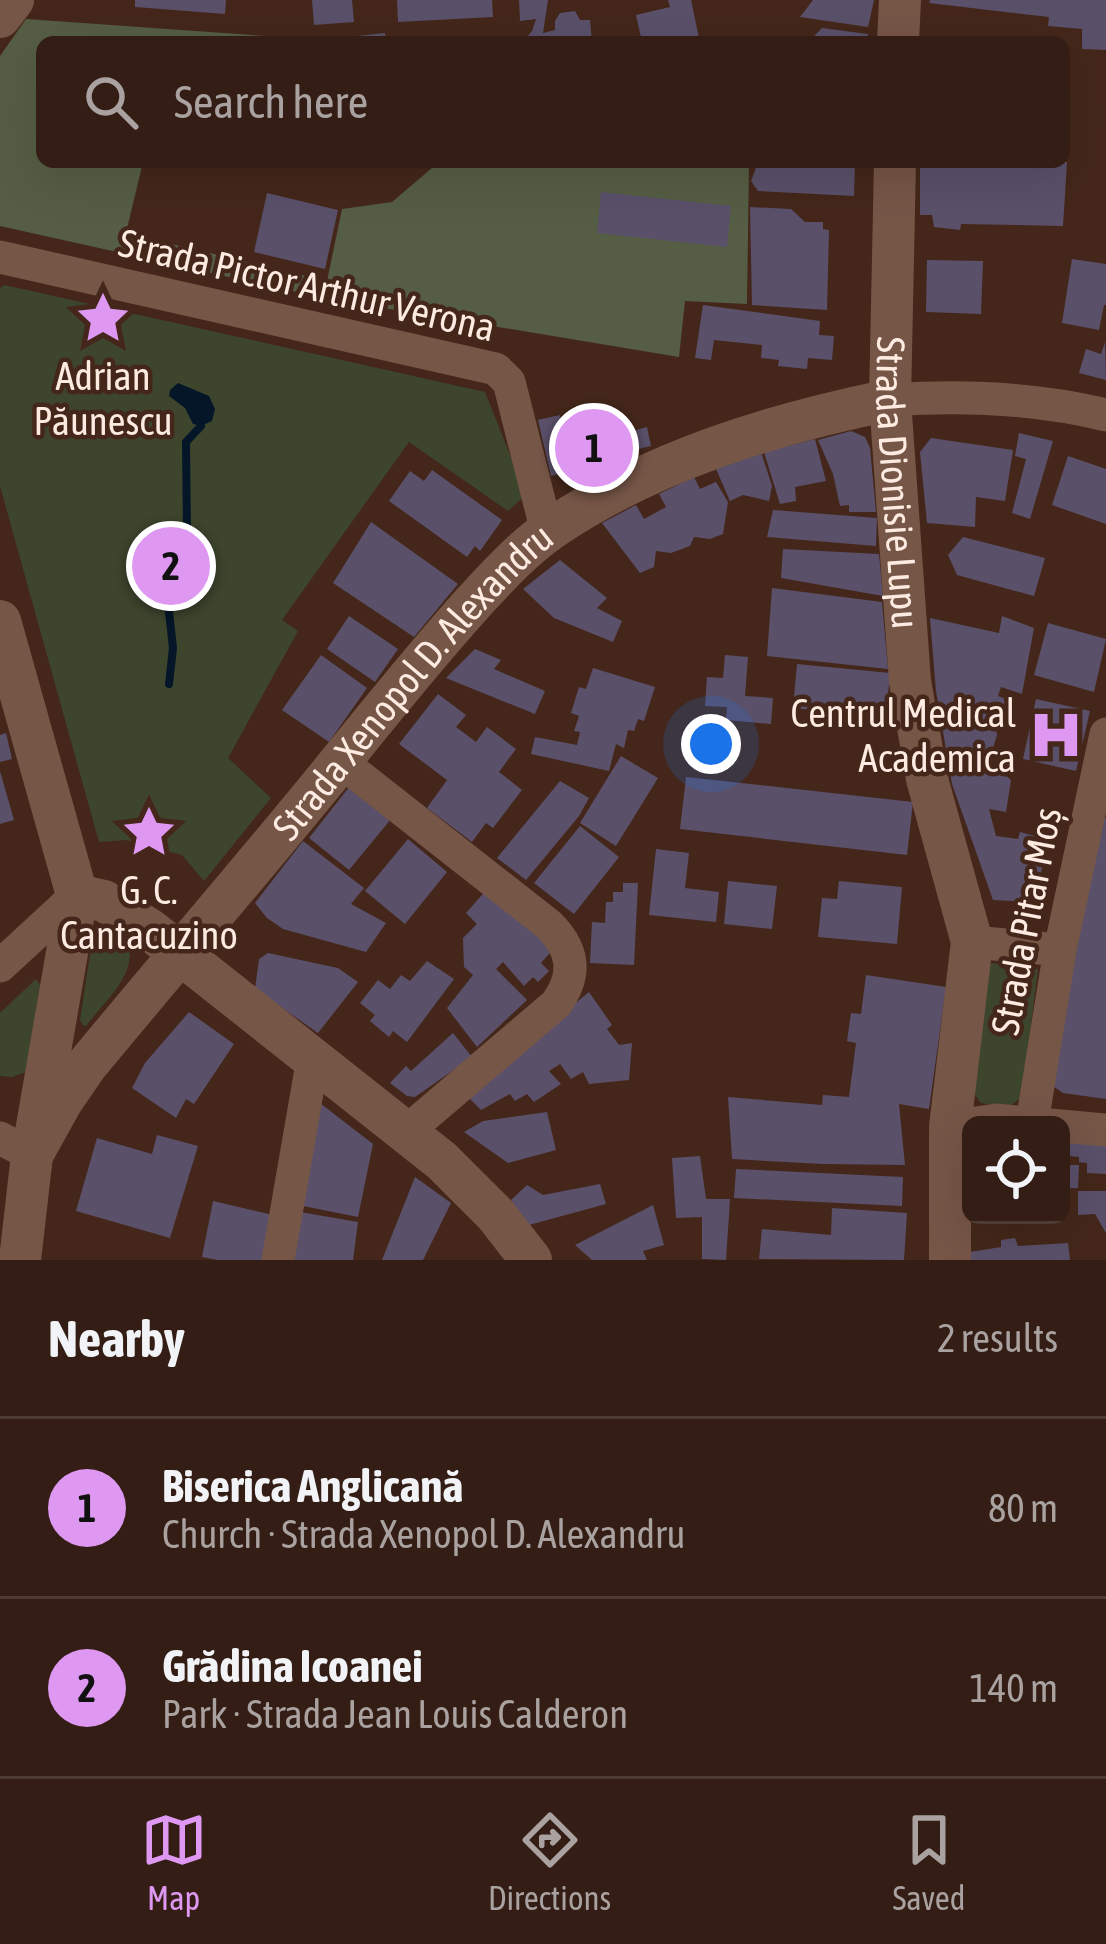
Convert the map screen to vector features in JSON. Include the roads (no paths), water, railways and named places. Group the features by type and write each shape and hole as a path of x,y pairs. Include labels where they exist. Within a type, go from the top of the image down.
{"street":[{"path":"0,17 14,0"},
{"path":"898,36 899,0"},
{"name":"Strada Dionisie Lupu","path":"896,168 890,400 903,614 916,729 972,942 950,1127 950,1260"},
{"name":"Strada Pictor Arthur Verona","path":"0,257 496,369 507,377 547,532"},
{"path":"890,400 984,399 1106,415"},
{"name":"Strada Xenopol D. Alexandru","path":"16,1147 460,617 547,532 641,477 688,458 890,400"},
{"path":"0,621 77,895 16,1147 20,1260"},
{"name":"Strada Pitar Moș","path":"1033,1116 1060,950 1106,734"},
{"path":"340,761 549,925 567,946 571,960 571,975 556,1004 406,1132"},
{"path":"77,895 126,913 406,1132 466,1183 531,1260"},
{"path":"0,966 77,895"},
{"path":"972,942 1060,950"},
{"path":"278,1260 313,1058"},
{"path":"950,1127 962,1125"},
{"path":"1070,1127 1106,1130"}],"water":[{"path":"178,383 209,396 215,409 212,421 193,424 185,408 169,396"}],"waterway":[{"path":"169,684 173,648 166,585 187,534 186,442 201,426"}],"place":[{"name":"Adrian Păunescu","path":"103,318"},
{"name":"Biserica Anglicană","path":"594,448"},
{"name":"Grădina Icoanei","path":"171,566"},
{"name":"Centrul Medical Academica","path":"1056,735"},
{"name":"G. C. Cantacuzino","path":"149,832"}]}
